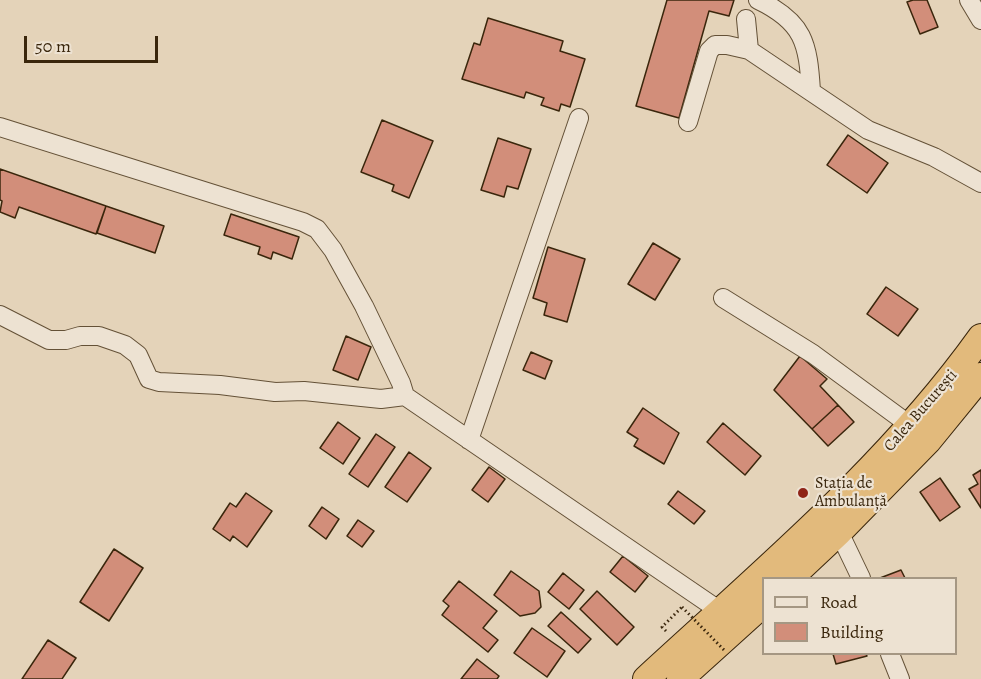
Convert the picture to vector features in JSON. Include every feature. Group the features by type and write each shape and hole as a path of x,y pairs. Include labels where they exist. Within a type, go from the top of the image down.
{"highway":[{"name":"Calea București","path":"646,679 823,515 911,426 981,337"},
{"name":"Calea București","path":"792,577 928,441 981,376"},
{"path":"681,679 762,605"}],"street":[{"path":"758,0 787,17 800,33 809,56 811,91"},
{"path":"969,0 981,20"},
{"path":"746,19 749,50"},
{"path":"688,122 709,51 715,45 727,45 749,50 868,130 934,157 981,183"},
{"path":"469,440 579,118"},
{"path":"0,127 303,222 317,229 333,250 364,306 405,396 720,611"},
{"path":"723,297 813,354 911,426"},
{"path":"0,315 49,340 99,336 125,345 138,356 148,379 159,382 275,392 304,390 381,399 405,396"},
{"path":"839,532 860,577"},
{"path":"890,655 900,679"}],"path":[{"path":"662,627 682,607 724,650"}],"building":[{"path":"667,0 734,0 729,16 709,11 679,118 636,106"},
{"path":"927,0 938,27 920,34 907,2"},
{"path":"488,18 563,41 560,51 585,59 570,107 561,104 559,111 541,105 544,98 526,92 524,98 462,79 474,43 480,45"},
{"path":"382,120 433,141 409,198 392,191 394,185 361,172"},
{"path":"848,135 888,163 867,193 827,165"},
{"path":"498,138 531,149 518,189 507,186 504,197 481,190"},
{"path":"0,169 106,206 96,234 19,207 15,218 0,212 2,201 0,200"},
{"path":"106,206 164,226 155,253 97,233"},
{"path":"231,214 299,237 292,259 273,252 271,259 258,254 260,247 224,235"},
{"path":"653,243 680,259 655,300 628,284"},
{"path":"548,247 585,259 567,322 544,315 547,303 533,298"},
{"path":"886,287 918,309 898,336 867,314"},
{"path":"346,336 371,347 358,380 333,370"},
{"path":"531,352 552,361 545,379 523,370"},
{"path":"800,356 827,379 820,386 838,405 812,429 774,390"},
{"path":"838,405 854,422 828,446 812,429"},
{"path":"643,408 679,433 664,464 634,446 638,439 627,432"},
{"path":"338,422 360,438 343,464 320,448"},
{"path":"723,423 761,456 745,475 707,442"},
{"path":"376,434 395,447 368,487 349,474"},
{"path":"409,452 431,468 407,502 385,487"},
{"path":"489,467 505,479 488,502 472,490"},
{"path":"981,470 981,508 969,489 978,484 973,475"},
{"path":"940,478 960,507 940,521 920,492"},
{"path":"678,491 705,511 694,524 668,504"},
{"path":"246,493 272,511 247,547 233,536 230,541 213,529 230,503 236,507"},
{"path":"322,507 339,519 326,539 309,526"},
{"path":"358,520 374,531 362,547 347,536"},
{"path":"114,549 143,568 109,621 80,602"},
{"path":"623,556 648,576 635,592 610,572"},
{"path":"901,570 904,577 883,577"},
{"path":"511,571 539,591 541,607 535,613 520,616 494,595"},
{"path":"563,573 584,590 569,609 548,592"},
{"path":"459,581 497,611 483,628 498,640 488,652 442,615 449,606 443,601"},
{"path":"597,591 634,627 617,645 580,609"},
{"path":"561,612 591,639 578,653 548,626"},
{"path":"532,628 565,651 547,677 514,653"},
{"path":"48,640 76,658 62,679 22,679"},
{"path":"833,655 867,656 836,664"},
{"path":"477,659 499,676 497,679 461,679"}],"place":[{"name":"Stația de Ambulanță","path":"803,493"}]}
